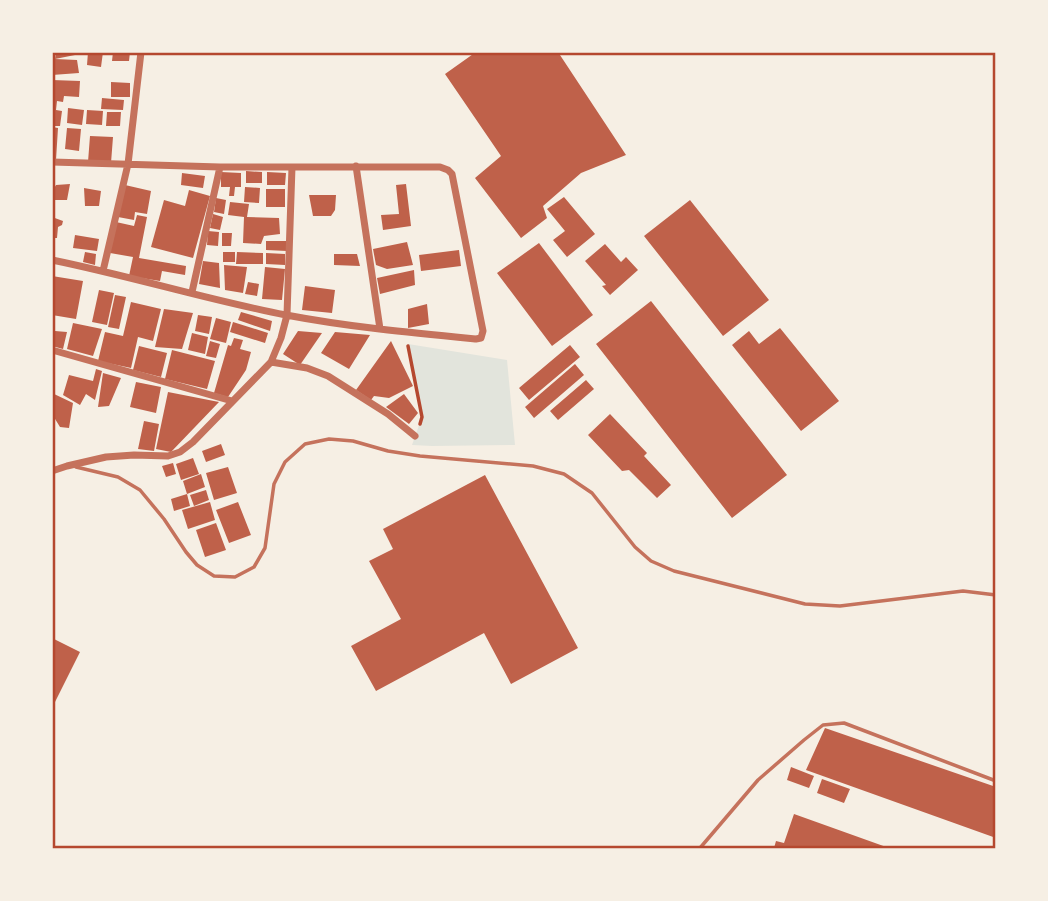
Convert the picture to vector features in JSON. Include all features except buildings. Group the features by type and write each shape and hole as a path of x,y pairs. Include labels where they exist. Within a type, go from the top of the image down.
{"street":[{"path":"103,271 128,164 141,52"},
{"path":"52,162 220,167 440,167 448,170 452,174 483,331 481,338 476,339 380,329 287,315 52,260"},
{"path":"356,166 380,329"},
{"path":"192,292 220,167"},
{"path":"52,471 106,457 168,456 180,452 271,362 287,315 292,167"},
{"path":"52,350 232,401"},
{"path":"271,362 307,368 328,376 388,414 415,436"}],"lane":[{"path":"67,466 118,477 140,490 197,565 214,576 235,577 254,567 265,548 274,484 285,462 305,444 329,439 353,440 388,451 420,456 533,466 564,474 592,494 635,547 651,561 674,571 805,604 840,606 963,590 996,595"},
{"path":"699,849 758,780 823,725 844,723 996,781"}],"path":[{"path":"405,332 422,417 415,436"}],"shaded area":[{"path":"408,344 507,360 515,445 412,445 422,417"}]}
